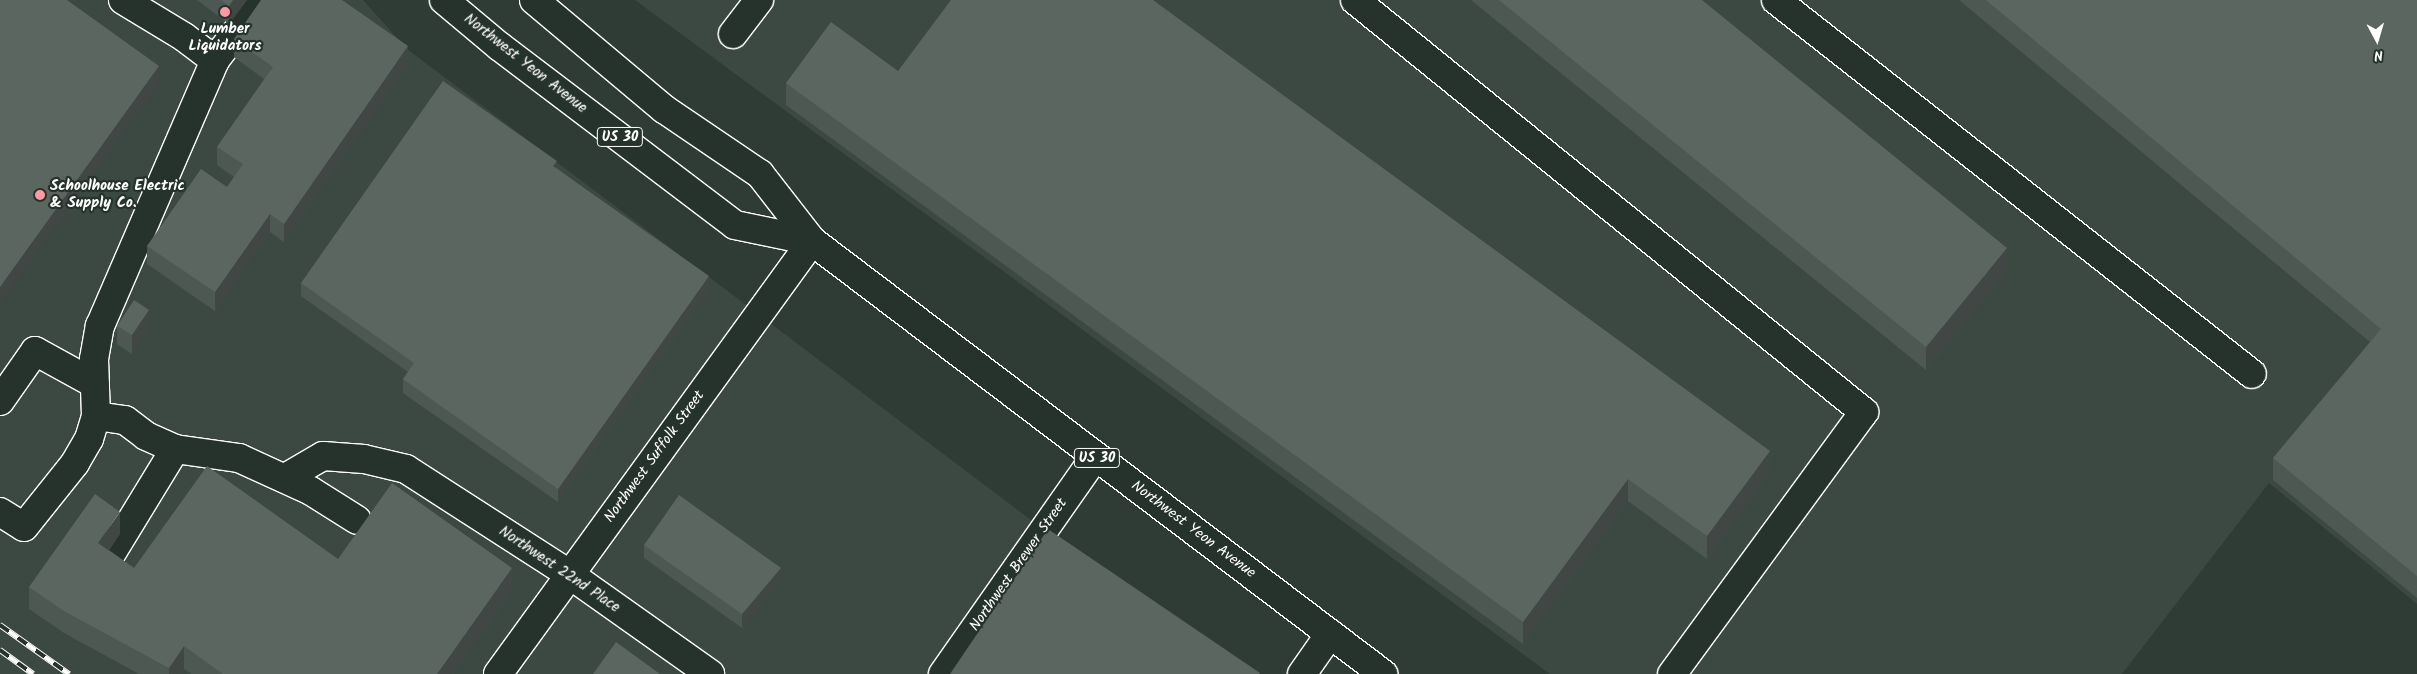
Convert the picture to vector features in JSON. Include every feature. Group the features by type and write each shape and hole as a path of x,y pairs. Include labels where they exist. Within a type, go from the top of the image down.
{"main road":[{"path":"123,0 184,36 215,60"},
{"path":"0,512 24,527 75,463 89,439 96,416 96,341 100,326 215,60 261,0"},
{"name":"Northwest Yeon Avenue","path":"444,0 498,46 735,225 812,241"},
{"name":"Northwest Yeon Avenue","path":"534,0 664,109 760,174 812,241 1383,674"},
{"path":"733,34 759,0"},
{"path":"1355,0 1864,412 1672,674"},
{"path":"1776,0 2252,374"},
{"name":"Northwest Suffolk Street","path":"498,674 812,241"},
{"path":"0,401 35,351 95,384"},
{"path":"96,416 124,420 146,436 175,449 239,458 311,490 357,520"},
{"path":"111,554 175,449"},
{"name":"Northwest 22nd Place","path":"285,478 323,456 364,459 406,469 569,574 710,674"},
{"name":"Northwest Brewer Street","path":"944,674 1095,457"},
{"path":"1302,674 1330,634"}],"shaded area":[{"path":"0,0 363,0 407,49 1235,674 0,674"},
{"path":"635,0 2417,0 2417,604 2269,483 2122,674 1550,674"}],"building":[{"name":"Schoolhouse Electric & Supply Co.","path":"0,0 67,0 159,66 0,287"},
{"path":"221,0 233,0 229,6"},
{"path":"261,0 342,0 408,46 284,224 270,214 215,292 147,246 201,169 227,187 243,164 217,147 273,67 234,39"},
{"path":"951,0 1153,0 1770,451 1707,536 1628,479 1523,622 786,83 831,22 898,71"},
{"path":"1499,0 1702,0 2007,248 1926,347"},
{"path":"1986,0 2417,0 2417,576 2273,458 2381,329"},
{"path":"443,81 557,161 553,166 709,276 558,489 403,379 414,363 301,283"},
{"path":"134,300 149,310 132,335 117,326"},
{"path":"207,466 338,559 392,483 512,568 437,674 223,674 184,646 169,668 64,611 29,587 95,494 120,512 98,543 134,568"},
{"path":"679,495 781,568 742,614 644,545"},
{"path":"1048,529 1260,673 950,674"},
{"path":"616,642 660,674 593,674"}],"railway":[{"path":"0,625 69,674"},
{"path":"0,650 33,674"}],"place":[{"name":"Lumber Liquidators","path":"225,12"},
{"name":"Schoolhouse Electric & Supply Co.","path":"40,195"}]}
